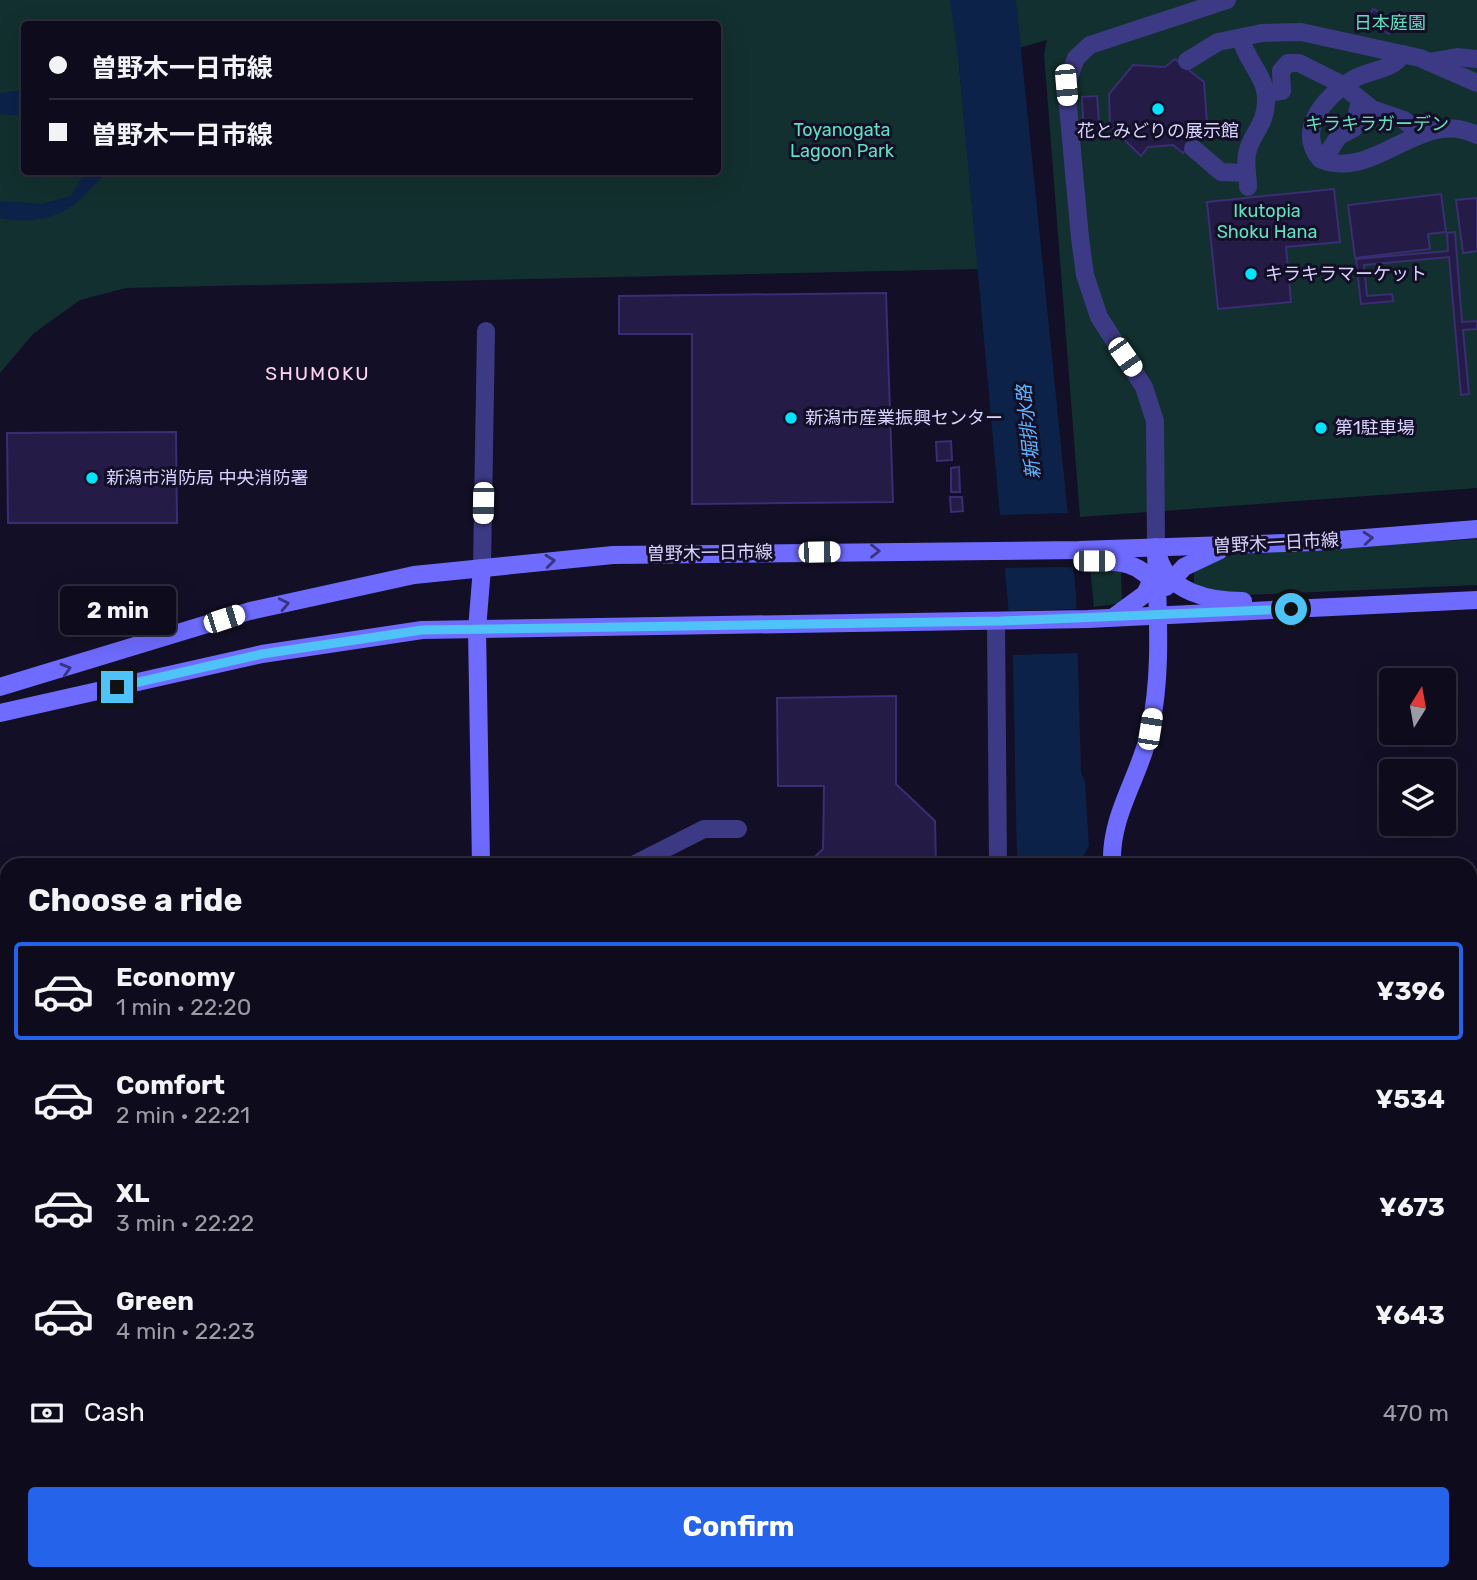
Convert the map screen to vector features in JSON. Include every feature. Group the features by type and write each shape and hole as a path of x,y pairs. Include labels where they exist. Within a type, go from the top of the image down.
{"main road":[{"name":"曽野木一日市線","path":"0,687 250,611 414,575 612,555 1003,551 1079,555 1156,547 1315,542 1477,529"},
{"path":"0,713 262,654 422,630 1112,617 1157,592 1200,557 1237,545"},
{"path":"1156,547 1160,561 1172,578 1186,590 1204,598 1282,600 1316,608"},
{"path":"1112,858 1113,831 1150,729 1157,680 1156,547"},
{"path":"1079,555 1132,565 1157,592"},
{"path":"481,858 477,628 482,568"},
{"path":"1112,617 1145,594 1157,592 1316,608 1477,600"}],"street":[{"path":"1156,547 1155,421 1144,387 1099,317 1085,275 1066,85 1076,58 1090,45 1110,36 1227,0"},
{"path":"1187,61 1218,43 1262,33 1301,32 1403,54 1477,83"},
{"path":"1193,148 1221,172 1248,180 1248,151 1265,119 1266,93 1246,58 1241,38"},
{"path":"1403,54 1396,64 1370,71 1344,86 1313,119 1310,135 1315,153 1323,160 1338,164 1359,162 1419,134 1440,128 1474,130"},
{"path":"1429,62 1457,57 1477,59"},
{"path":"1266,93 1282,91 1280,74 1284,66 1292,62 1344,86 1378,112 1404,120 1419,134"},
{"path":"1323,160 1339,136 1354,128 1360,100"},
{"path":"482,568 486,331"},
{"path":"998,621 998,858"},
{"path":"647,858 704,829 738,829"}],"green space":[{"path":"0,0 1477,0 1477,488 1080,517 1044,54 1047,40 959,65 978,269 126,288 80,300 33,334 0,373"},
{"path":"1477,539 1477,585 1244,595 1194,586 1194,568 1235,554"},
{"path":"1090,567 1121,570 1122,603 1094,607"}],"water":[{"name":"新堀排水路","path":"950,0 1016,0 1076,594 1081,772 1085,781 1089,846 1082,858 1017,858 1013,659 959,65"},
{"path":"21,90 21,116 0,114 0,93"},
{"path":"83,175 103,175 82,198 62,212 39,219 0,218 0,201 41,204 71,196"}],"pier":[{"path":"1072,513 1077,567 1002,568 997,515"},
{"path":"1080,609 1081,653 1010,655 1006,611"}],"building":[{"path":"1373,9 1396,21 1389,34 1366,21"},
{"name":"花とみどりの展示館","path":"1175,59 1204,82 1207,124 1183,153 1173,145 1148,147 1141,156 1110,126 1109,94 1133,65 1165,67"},
{"path":"1097,96 1100,134 1084,135 1082,97"},
{"name":"キラキラマーケット","path":"1334,189 1340,242 1286,247 1291,302 1218,309 1207,202"},
{"path":"1441,194 1446,232 1428,234 1430,249 1355,258 1348,205"},
{"path":"1477,198 1477,251 1463,253 1456,200"},
{"path":"1455,232 1462,322 1477,321 1477,329 1463,330 1469,394 1461,395 1449,257 1364,265 1367,296 1392,294 1393,301 1361,304 1356,259 1448,251 1447,233"},
{"name":"新潟市産業振興センター","path":"886,293 893,502 692,504 692,334 619,334 619,296"},
{"name":"新潟市消防局 中央消防署","path":"176,432 177,523 8,523 7,433"},
{"path":"951,441 952,460 937,461 936,442"},
{"path":"959,467 960,492 951,492 951,468"},
{"path":"950,497 962,497 963,511 951,512"},
{"path":"896,696 896,784 935,821 936,858 813,858 823,849 824,786 778,786 777,698"}],"place":[{"name":"花とみどりの展示館","path":"1158,109"},
{"name":"キラキラマーケット","path":"1251,274"},
{"name":"新潟市産業振興センター","path":"791,418"},
{"name":"第1駐車場","path":"1321,428"},
{"name":"新潟市消防局 中央消防署","path":"92,478"}],"district":[{"name":"SHUMOKU","path":"318,373"}],"route":[{"path":"117,687 262,654 422,630 1088,619 1291,609"}],"park label":[{"name":"日本庭園","path":"1390,23"},
{"name":"キラキラガーデン","path":"1377,124"},
{"name":"Toyanogata Lagoon Park","path":"842,140"},
{"name":"Ikutopia Shoku Hana","path":"1267,221"}]}
